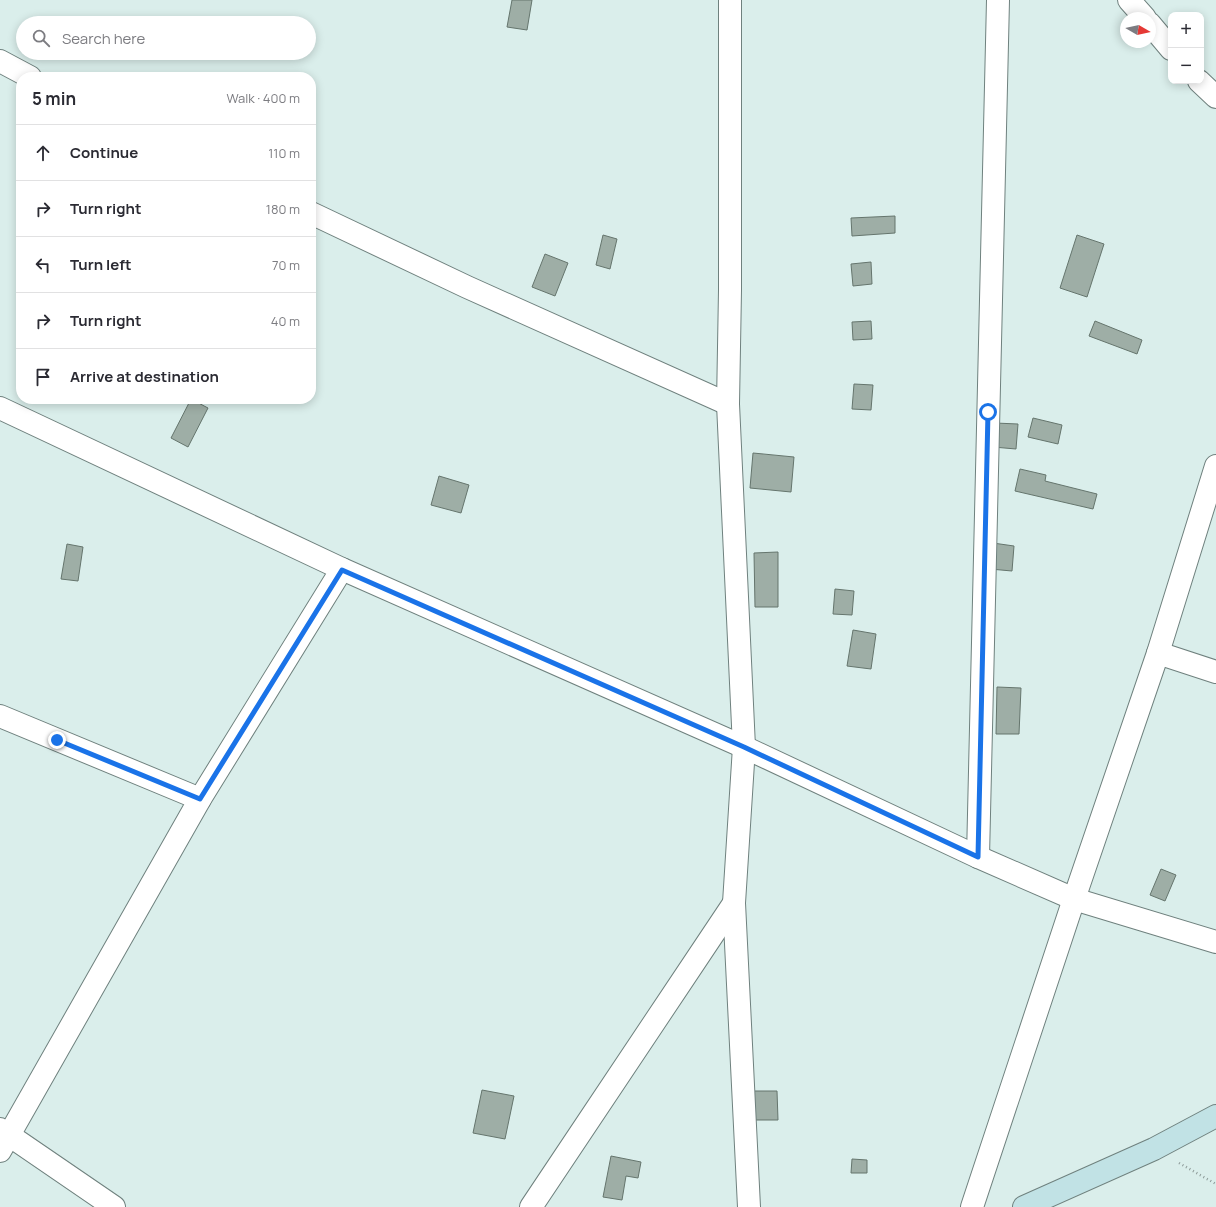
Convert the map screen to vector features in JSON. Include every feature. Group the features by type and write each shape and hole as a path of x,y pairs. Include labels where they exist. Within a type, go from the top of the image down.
{"street":[{"path":"730,0 730,290 728,404 744,747 734,903 749,1207"},
{"path":"978,857 998,0"},
{"path":"1129,0 1140,12"},
{"path":"1156,31 1170,48"},
{"path":"0,61 21,72"},
{"path":"1202,84 1216,97"},
{"path":"316,214 467,287 728,404"},
{"path":"0,408 342,570 744,747 978,857 1074,899 1216,942"},
{"path":"972,1207 1074,899 1158,653 1216,466"},
{"path":"114,1207 3,1138 200,799 342,570"},
{"path":"1158,653 1216,672"},
{"path":"0,716 200,799"},
{"path":"531,1207 734,903"},
{"path":"1024,1207 1154,1149 1216,1116"}],"path":[{"path":"1154,1149 1216,1184"}],"building":[{"path":"512,0 532,0 527,30 507,27"},
{"path":"895,216 895,233 852,236 851,218"},
{"path":"603,235 617,239 610,269 596,265"},
{"path":"1077,235 1104,244 1087,297 1060,288"},
{"path":"545,254 568,263 555,296 532,287"},
{"path":"871,262 872,284 853,286 851,264"},
{"path":"871,321 872,339 853,340 852,322"},
{"path":"1095,321 1142,340 1137,354 1089,336"},
{"path":"854,384 873,385 871,410 852,409"},
{"path":"188,404 200,404 208,408 188,447 171,438"},
{"path":"1033,418 1062,425 1058,444 1028,437"},
{"path":"995,423 1018,424 1016,449 993,447"},
{"path":"753,453 794,457 791,492 750,488"},
{"path":"1020,469 1046,475 1045,481 1097,494 1093,509 1015,491"},
{"path":"439,476 469,485 461,513 431,505"},
{"path":"993,543 1014,546 1012,571 990,569"},
{"path":"67,544 83,547 78,581 61,579"},
{"path":"778,552 778,607 755,607 754,553"},
{"path":"835,589 854,591 852,615 833,614"},
{"path":"853,630 876,634 871,669 847,666"},
{"path":"997,687 1021,688 1019,734 996,734"},
{"path":"1161,869 1176,875 1165,901 1150,895"},
{"path":"482,1090 514,1096 505,1139 473,1133"},
{"path":"754,1091 777,1091 778,1120 754,1120"},
{"path":"611,1156 641,1162 638,1178 626,1176 622,1200 603,1197"},
{"path":"852,1159 867,1160 867,1173 851,1173"}],"route":[{"path":"57,740 200,799 342,570 744,747 978,857 988,412"}]}
